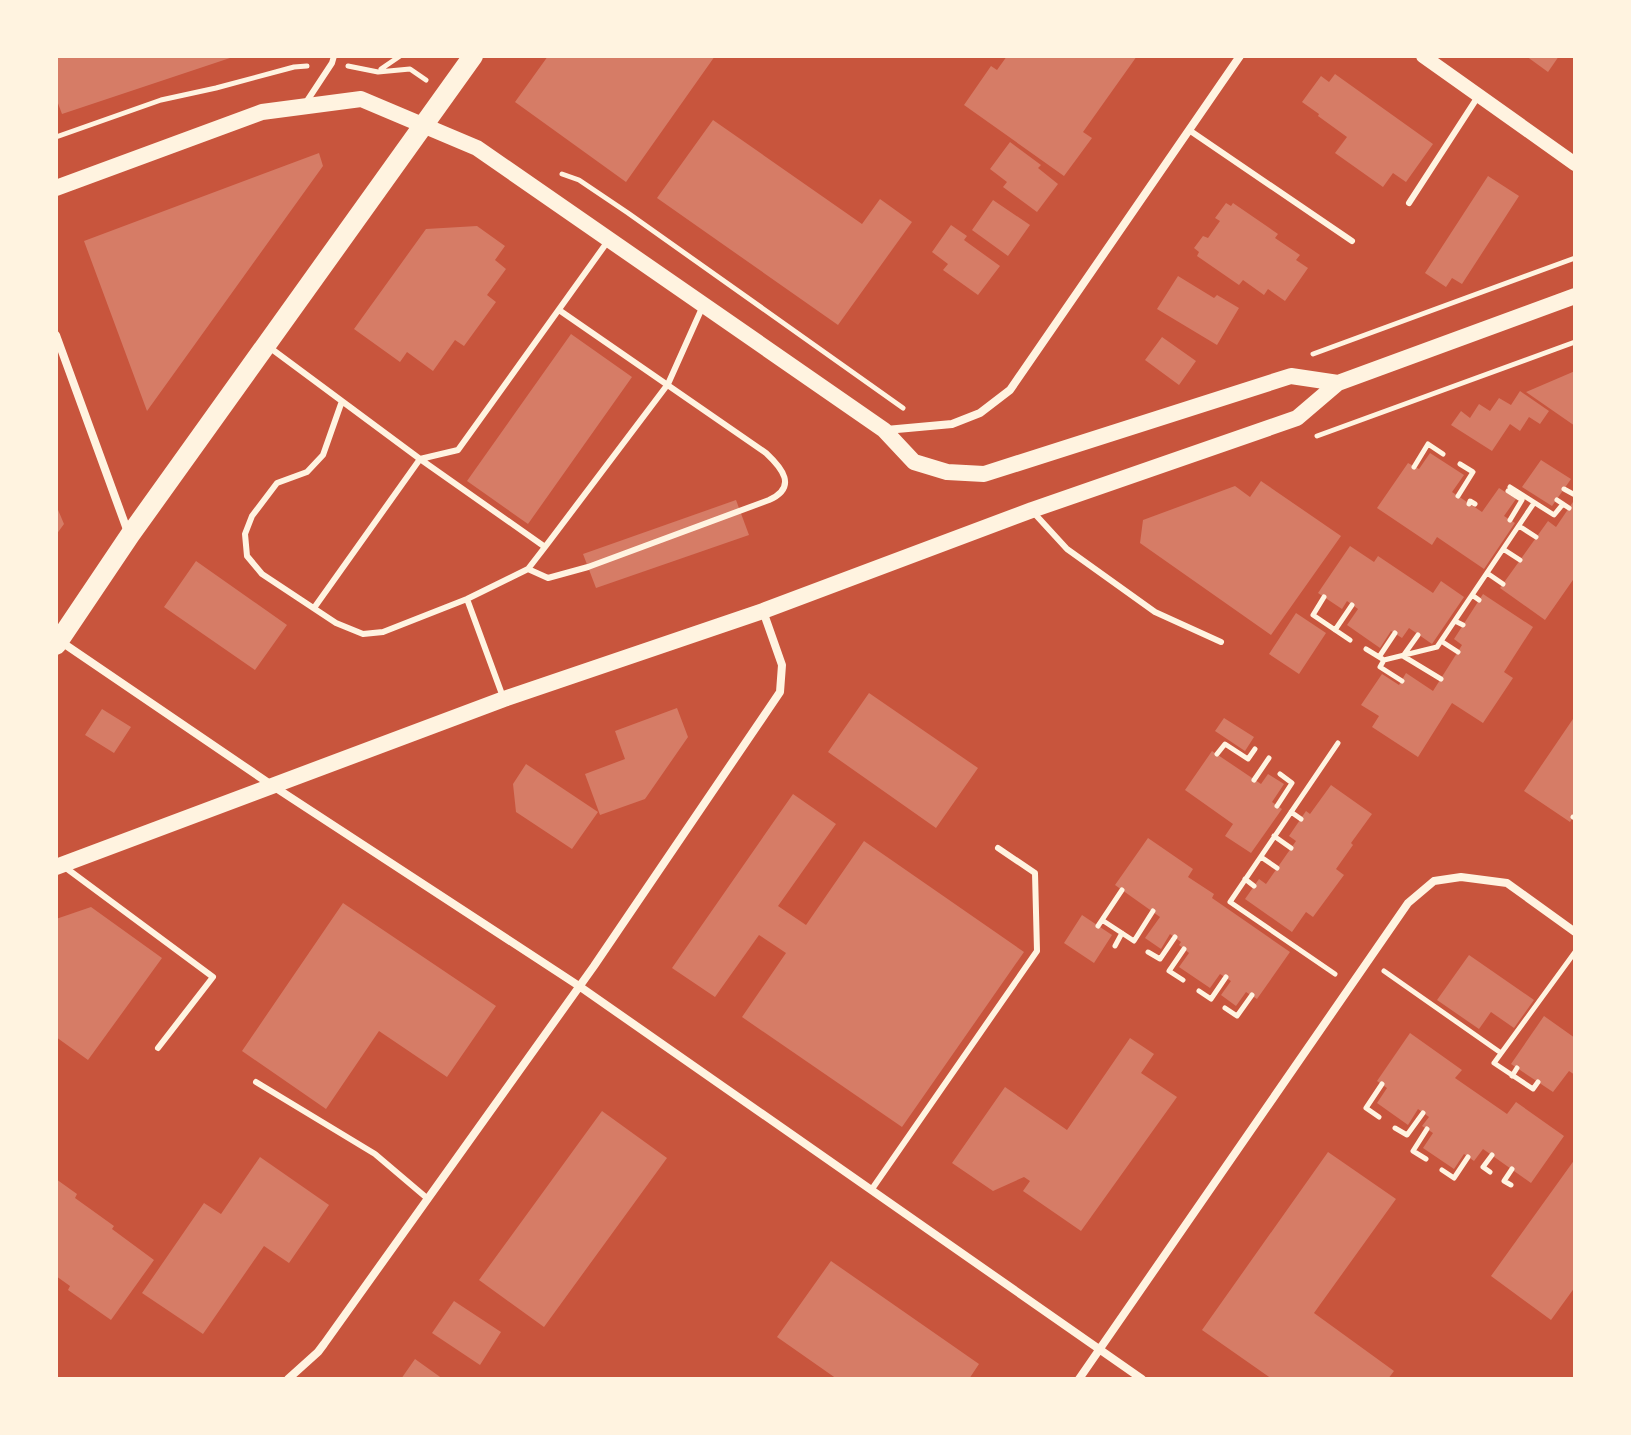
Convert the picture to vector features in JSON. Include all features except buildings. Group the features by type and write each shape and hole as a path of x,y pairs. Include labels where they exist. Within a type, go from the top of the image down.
{"main road":[{"path":"58,643 130,535 473,56"},
{"path":"56,188 262,112 361,99 477,148 884,430 914,462 947,472 984,474 1291,376 1338,383"},
{"path":"59,866 504,699 763,611 1032,510 1297,418 1338,383 1575,296"}],"street":[{"path":"884,430 952,424 980,413 1010,390 1240,56"},
{"path":"1423,56 1575,164"},
{"path":"56,335 130,535"},
{"path":"288,1379 318,1352 428,1199 579,986 780,692 782,665 763,611"},
{"path":"58,643 579,986 1142,1379"},
{"path":"1079,1379 1408,903 1434,881 1461,877 1507,883 1575,932"}],"lane":[{"path":"305,105 333,59"},
{"path":"1409,203 1479,95"},
{"path":"1189,130 1352,241"},
{"path":"314,608 420,459 458,450 609,240"},
{"path":"342,401 323,455 307,472 277,483 252,516 245,534 247,556 262,574 336,623 363,634 383,632 467,599 528,569 668,384 704,305"},
{"path":"528,569 548,578 588,567 779,496 785,483 783,469 766,453 559,310"},
{"path":"266,344 545,547"},
{"path":"1032,510 1067,549 1155,612 1221,642"},
{"path":"467,599 504,699"},
{"path":"872,1189 1037,951 1035,873 998,848"},
{"path":"59,866 213,977 158,1048"},
{"path":"256,1082 375,1154 428,1199"}],"path":[{"path":"378,72 400,56"},
{"path":"56,137 161,100 333,59 378,72 410,69 446,94"},
{"path":"554,171 579,180 640,222 892,400 920,427"},
{"path":"1313,354 1575,258"},
{"path":"1414,467 1428,444 1443,454"},
{"path":"1458,496 1473,472 1460,464"},
{"path":"1570,492 1575,485"},
{"path":"1510,520 1522,500 1509,489 1554,515 1560,502 1569,508"},
{"path":"1366,649 1382,659 1437,647 1534,503"},
{"path":"1519,526 1536,537"},
{"path":"1503,549 1520,560"},
{"path":"1487,573 1503,584"},
{"path":"1472,595 1479,600"},
{"path":"1324,597 1313,615 1350,640"},
{"path":"1335,630 1352,605"},
{"path":"1455,621 1463,625"},
{"path":"1395,633 1380,667 1402,681"},
{"path":"1403,656 1418,635"},
{"path":"1441,641 1458,652"},
{"path":"1403,656 1441,679"},
{"path":"1338,743 1230,902 1352,986"},
{"path":"1217,754 1225,744 1248,759 1255,749"},
{"path":"1254,780 1269,758"},
{"path":"1277,806 1292,783 1280,774"},
{"path":"1291,812 1301,819"},
{"path":"1274,836 1291,848"},
{"path":"1261,857 1277,868"},
{"path":"1245,879 1254,886"},
{"path":"1122,890 1100,923 1134,941 1153,911"},
{"path":"1115,946 1122,933"},
{"path":"1148,952 1160,959 1175,937"},
{"path":"1183,980 1169,971 1184,949"},
{"path":"1538,1082 1533,1089 1494,1063 1575,952"},
{"path":"1370,961 1440,1006 1501,1053"},
{"path":"1199,991 1211,999 1226,977"},
{"path":"1225,1008 1237,1016 1252,995"},
{"path":"1512,1076 1517,1068"},
{"path":"1379,1117 1366,1108 1382,1084"},
{"path":"1395,1128 1407,1135 1423,1113"},
{"path":"1426,1159 1413,1151 1427,1129"},
{"path":"1490,1172 1483,1167 1492,1155"},
{"path":"1442,1170 1454,1178 1468,1157"},
{"path":"1511,1185 1504,1181 1512,1169"}]}
